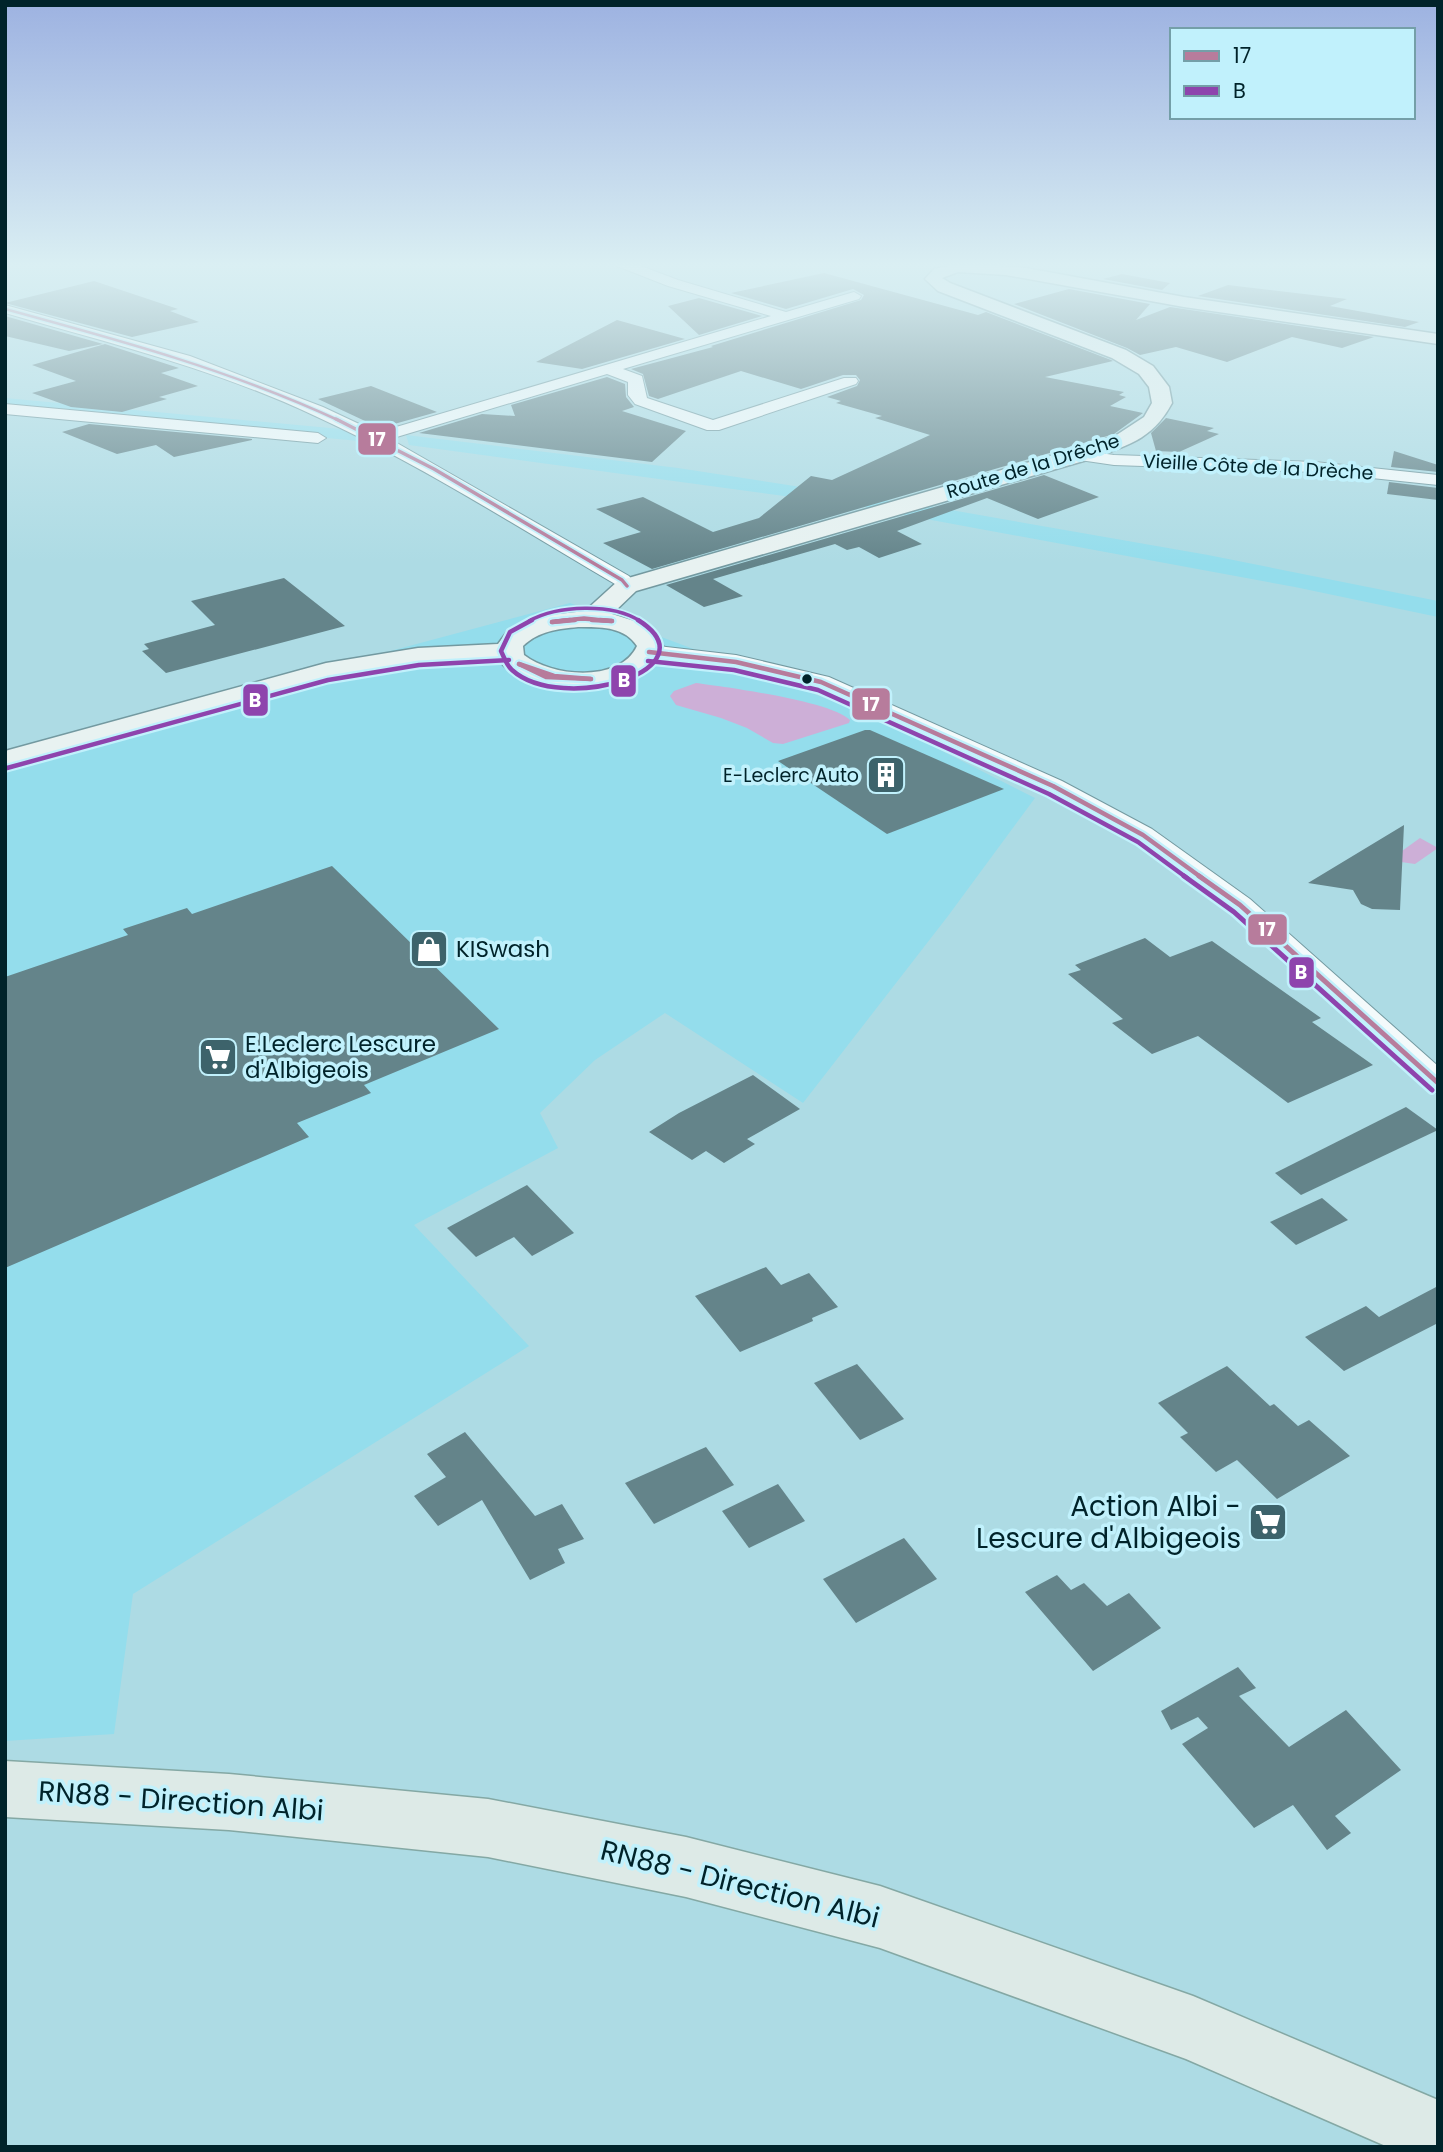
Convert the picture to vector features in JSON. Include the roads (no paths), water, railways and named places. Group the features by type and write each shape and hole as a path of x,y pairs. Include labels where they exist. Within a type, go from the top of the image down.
{"main road":[{"name":"RN88 - Direction Albi","path":"5,1789 229,1802 488,1828 686,1867 880,1917 1193,2029 1438,2134"}],"street":[{"path":"196,363 282,395 381,440 600,567 627,586"},
{"path":"5,409 332,440 381,440 387,435 626,363"},
{"name":"Route de la Drêche","path":"592,619 627,586 1079,455 1122,440 1152,421 1163,403 1159,387 1136,363"},
{"path":"607,369 636,379 636,395 641,401 713,426 850,381"},
{"path":"286,449 332,440"},
{"name":"Vieille Côte de la Drèche","path":"1079,455 1114,460 1315,467 1438,480"},
{"path":"592,619 617,622 636,630 648,640 649,652 641,663 624,672 599,678 571,680 532,673 515,663 509,652 514,640 529,629 552,622 592,619"},
{"path":"5,760 326,671 418,656 509,652"},
{"path":"649,652 728,659 784,670 821,682 1054,786 1122,823 1240,905 1438,1083"}],"place":[{"name":"E-Leclerc Auto","path":"886,775"},
{"name":"KISwash","path":"429,949"},
{"name":"E.Leclerc Lescure d'Albigeois","path":"218,1057"},
{"name":"Action Albi - Lescure d'Albigeois","path":"1268,1522"}]}
